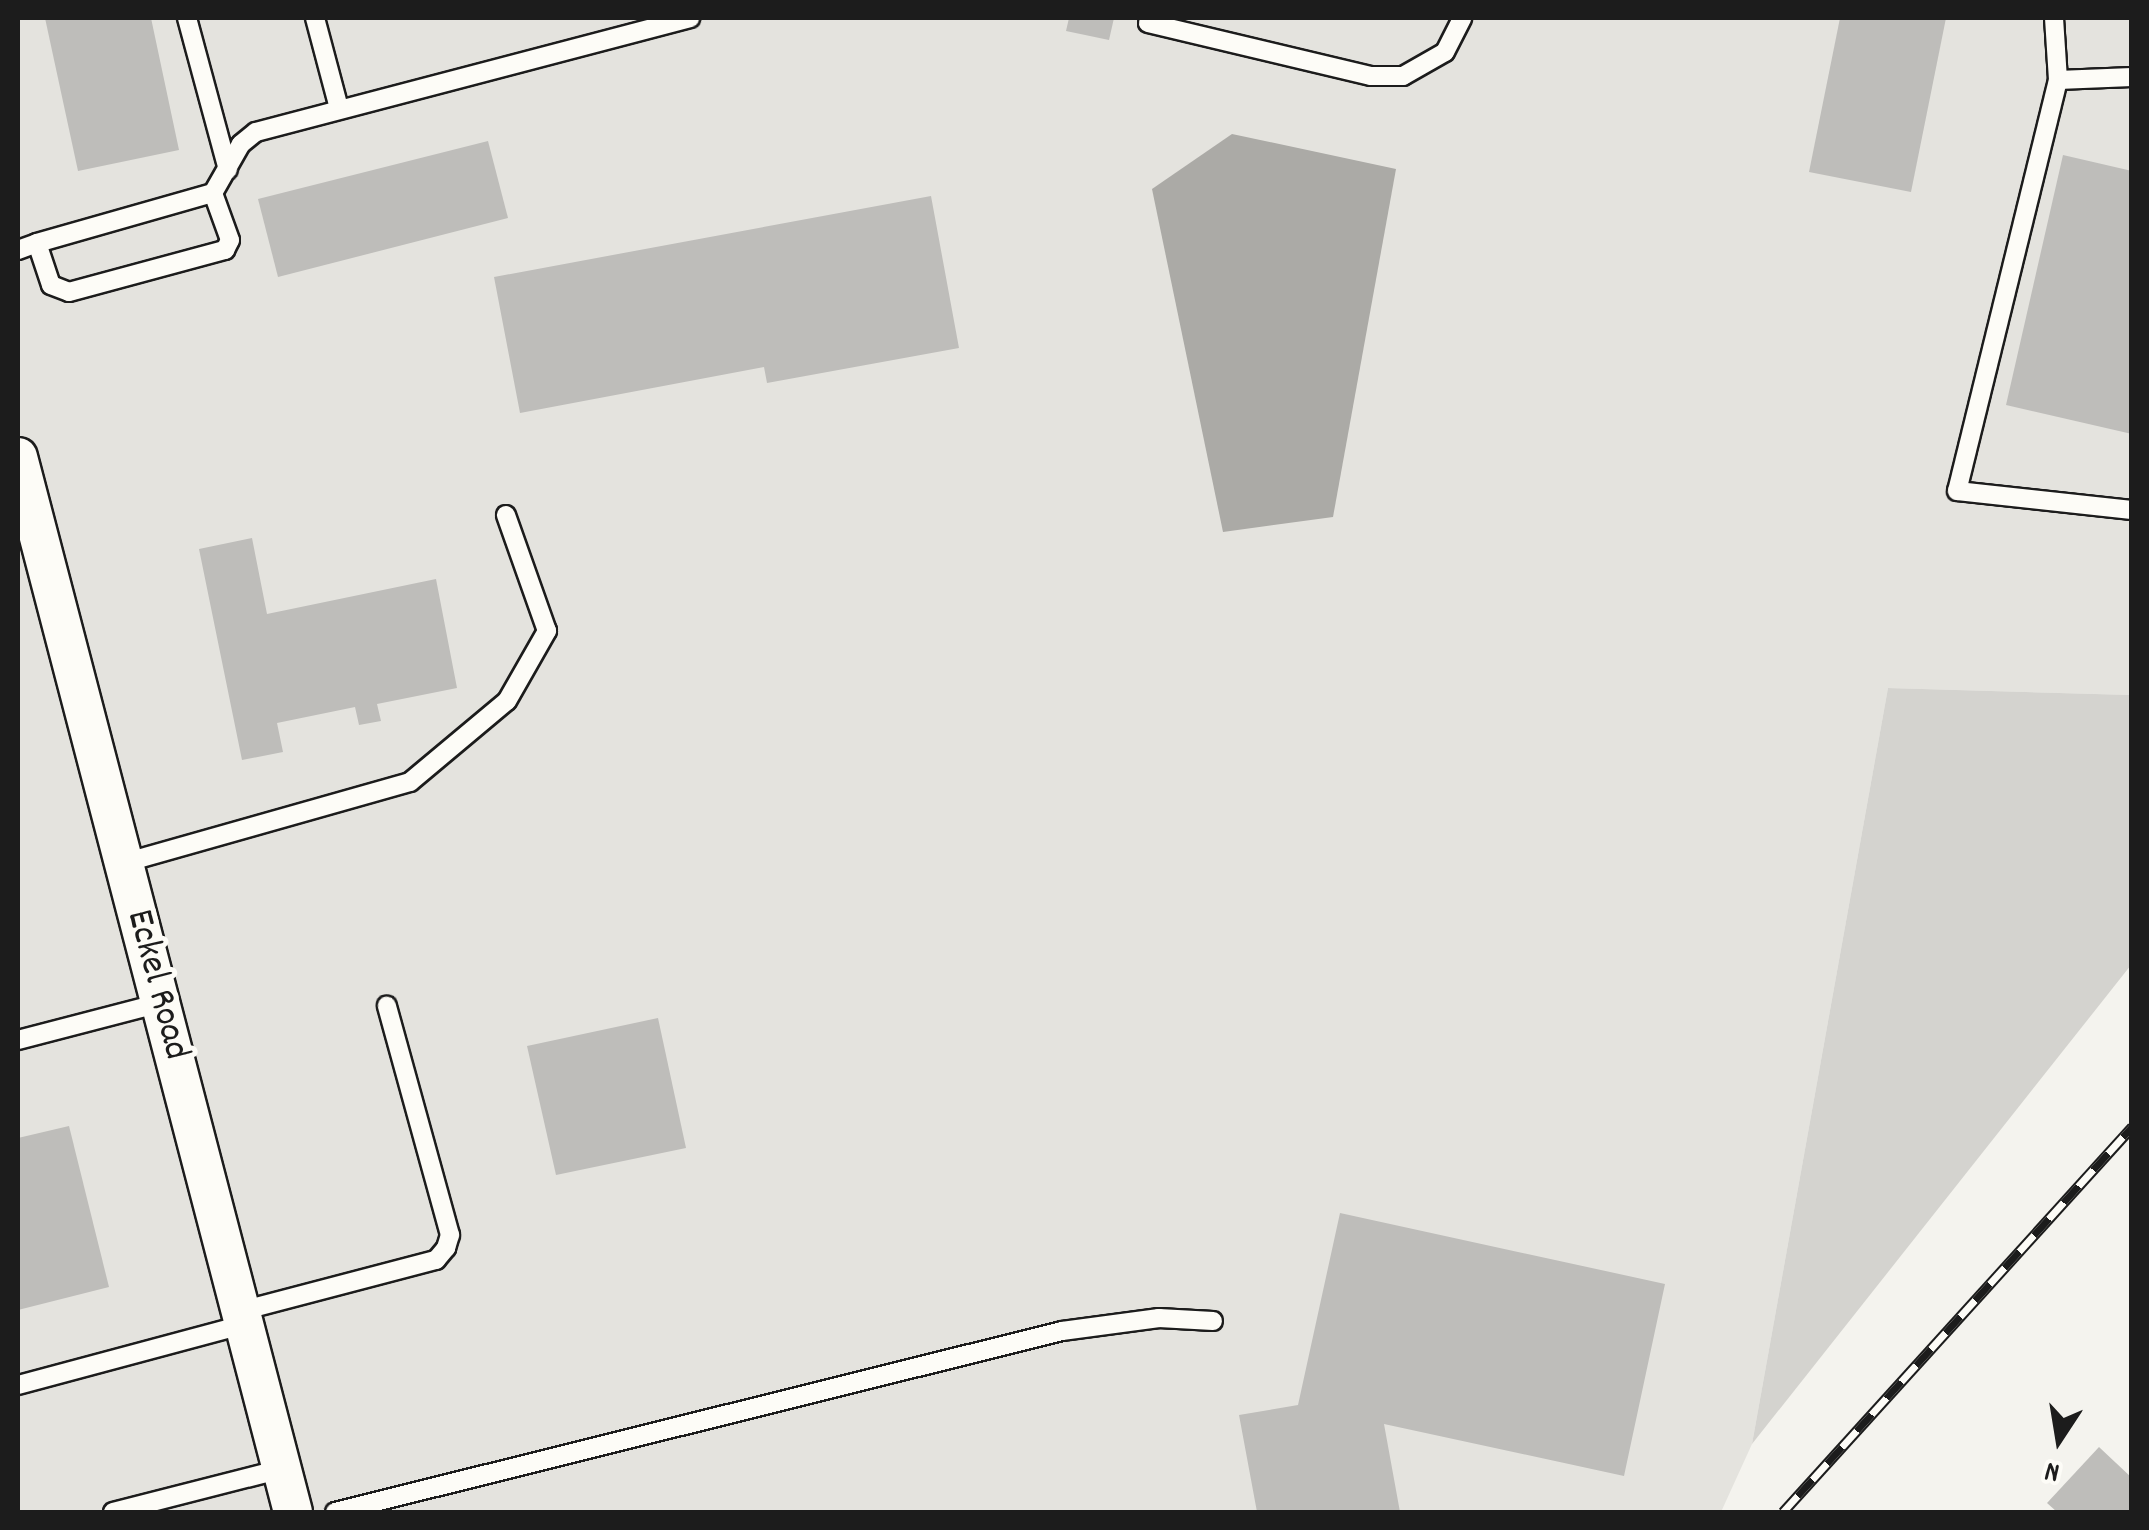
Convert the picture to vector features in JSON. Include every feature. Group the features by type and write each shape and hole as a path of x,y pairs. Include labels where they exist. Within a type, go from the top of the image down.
{"street":[{"name":"Eckel Road","path":"18,457 293,1512"}],"lane":[{"path":"187,18 228,170"},
{"path":"315,18 339,108"},
{"path":"18,250 213,194 241,144 256,132 690,18"},
{"path":"1148,24 1371,76 1403,76 1444,52 1462,18"},
{"path":"2054,18 2058,80 1957,491 2132,510"},
{"path":"2058,80 2132,77"},
{"path":"37,244 59,292 226,250 230,240 213,194"},
{"path":"124,863 410,782 506,702 547,630 506,515"},
{"path":"18,1040 160,1003"},
{"path":"18,1384 436,1260 450,1235 387,1006"},
{"path":"335,1512 1062,1330 1159,1318 1214,1321"},
{"path":"113,1512 282,1468"}],"shaded area":[{"path":"18,18 2131,18 2131,695 1888,688 1752,1444 1721,1512 18,1512"},
{"path":"1232,134 1396,169 1333,517 1223,532 1152,189"},
{"path":"1888,688 2131,695 2131,965 1752,1444"}],"building":[{"path":"45,18 151,18 179,150 78,171"},
{"path":"1069,18 1114,18 1109,40 1066,31"},
{"path":"1840,18 1946,18 1911,192 1809,172"},
{"path":"488,141 508,218 278,277 258,199"},
{"path":"2063,155 2132,171 2132,434 2006,405"},
{"path":"931,196 959,348 767,383 764,367 520,413 494,277"},
{"path":"252,538 267,614 436,579 457,688 377,704 381,721 359,725 355,707 277,723 283,752 242,760 199,549"},
{"path":"658,1018 686,1148 556,1175 527,1046"},
{"path":"69,1126 109,1287 18,1310 18,1138"},
{"path":"1340,1213 1665,1284 1624,1476 1384,1424 1400,1512 1257,1512 1239,1415 1298,1405"},
{"path":"2099,1447 2132,1478 2132,1512 2057,1512 2047,1503"}],"railway":[{"path":"1783,1512 2132,1127"}]}
